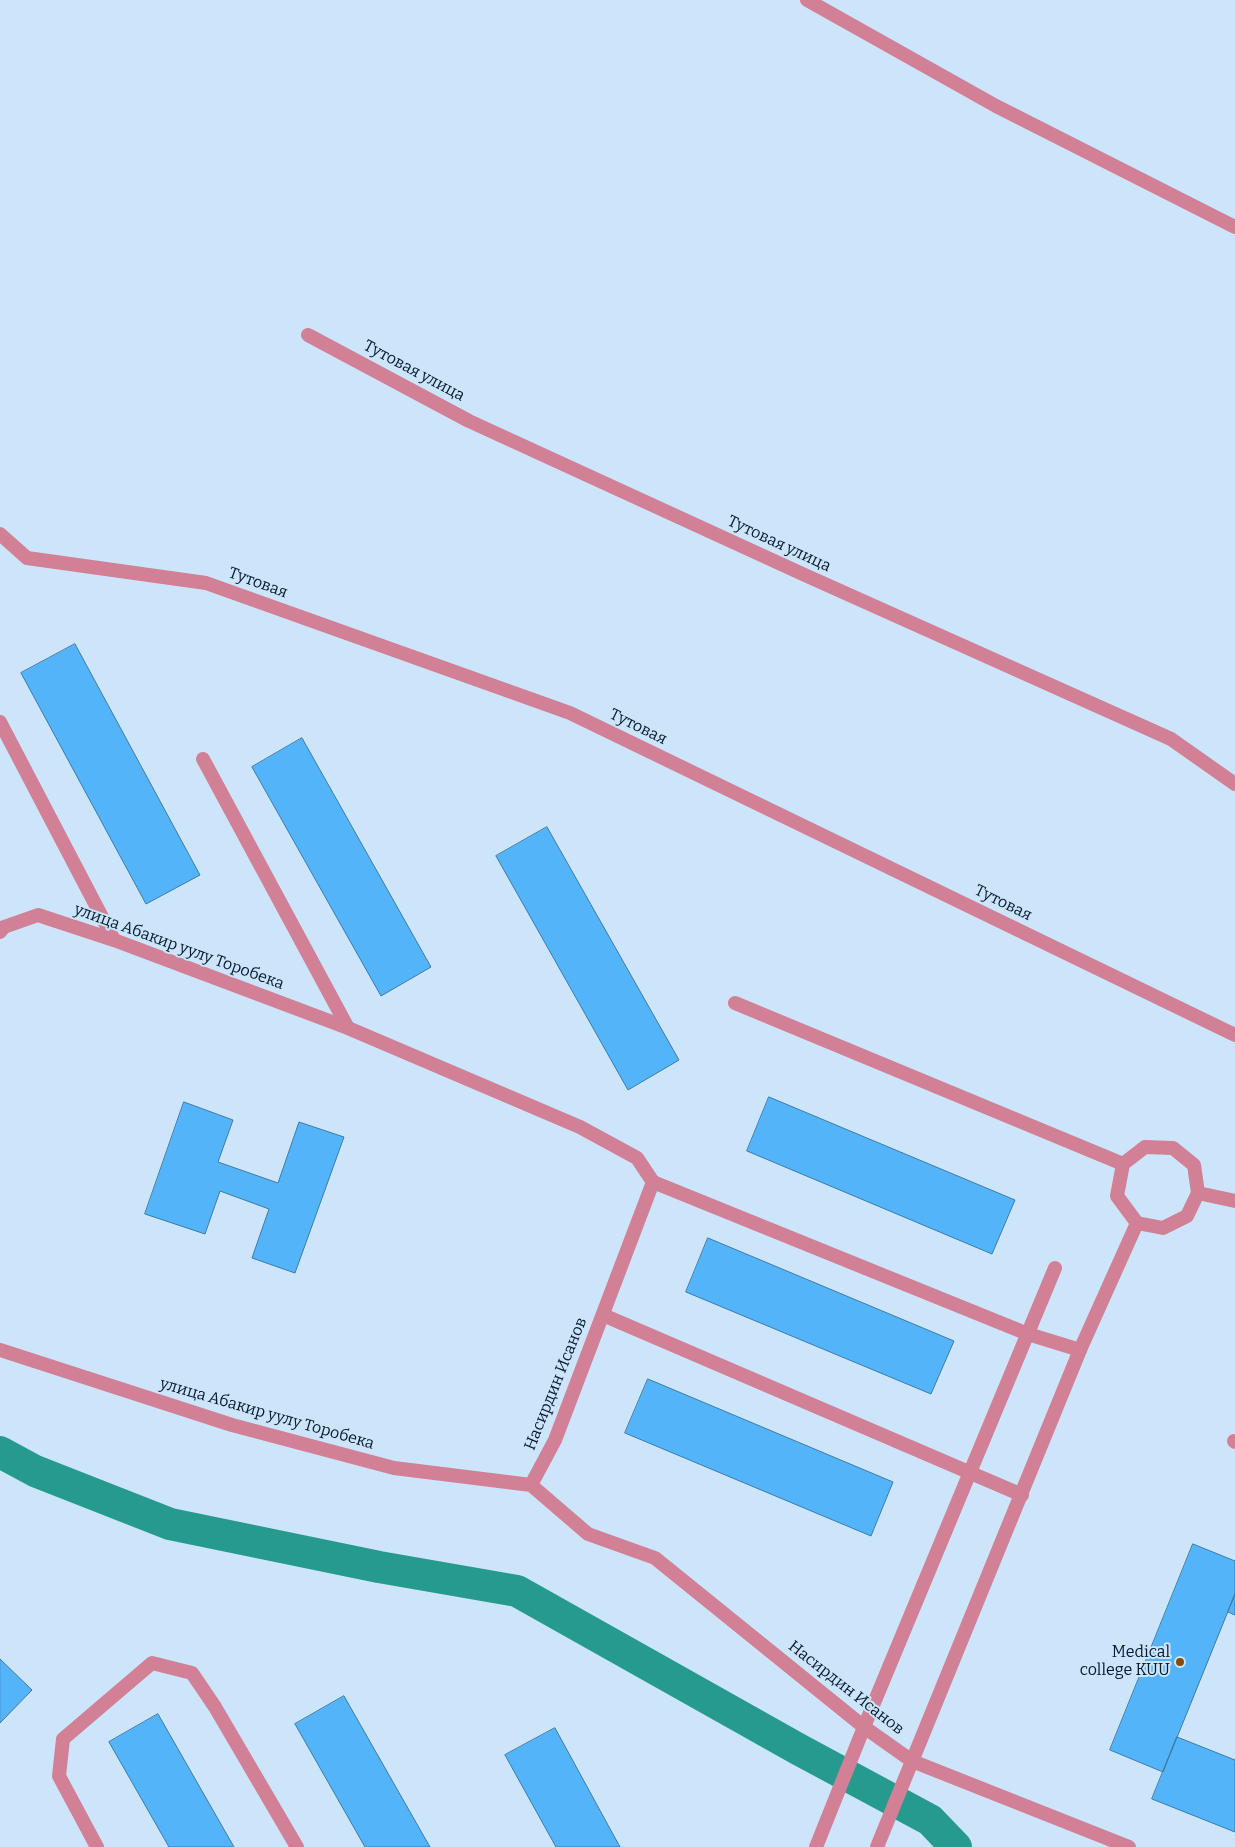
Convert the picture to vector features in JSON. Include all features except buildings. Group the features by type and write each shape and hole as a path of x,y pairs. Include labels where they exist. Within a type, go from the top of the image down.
{"street":[{"path":"807,0 996,106 1235,227"},
{"name":"Тутовая улица","path":"308,335 469,421 816,580 1171,739 1235,784"},
{"name":"Тутовая","path":"0,534 27,558 206,583 570,713 1235,1035"},
{"path":"0,722 114,940"},
{"path":"203,759 348,1028 580,1127 637,1158 653,1182 1028,1334 1080,1350"},
{"name":"улица Абакир уулу Торобека","path":"0,932 4,927 38,915 114,940 348,1028"},
{"path":"735,1004 1123,1164"},
{"path":"1145,1147 1172,1148 1194,1165 1198,1192 1187,1216 1163,1228 1137,1222 1117,1196 1123,1164 1145,1147"},
{"name":"Насирдин Исанов","path":"653,1182 555,1440 531,1485 588,1534 655,1558 864,1727 912,1761 1129,1847"},
{"path":"1198,1192 1235,1201"},
{"path":"877,1847 1080,1350 1137,1222"},
{"path":"816,1847 864,1727 971,1474 1054,1268"},
{"path":"603,1315 971,1474 1022,1494"},
{"name":"улица Абакир уулу Торобека","path":"0,1350 232,1425 394,1468 531,1485"},
{"path":"97,1847 59,1776 63,1739 152,1662 192,1673 215,1707 297,1847"}],"waterway":[{"path":"0,1452 35,1471 170,1524 379,1567 517,1591 798,1749 930,1820 956,1847"}],"place":[{"name":"Medical college KUU","path":"1180,1662"}]}
